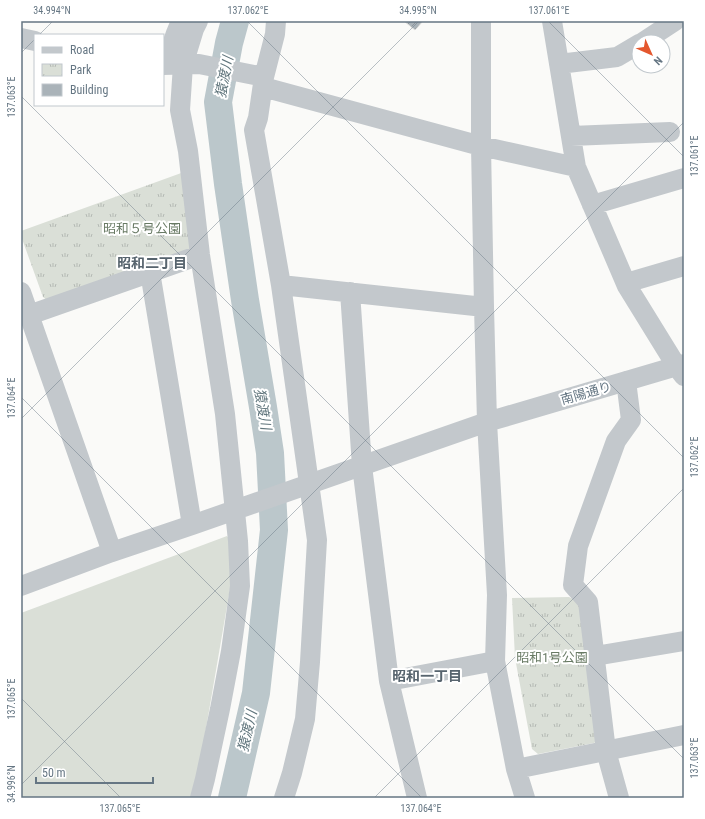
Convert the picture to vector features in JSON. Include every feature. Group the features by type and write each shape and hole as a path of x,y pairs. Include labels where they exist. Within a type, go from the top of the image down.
{"street":[{"path":"181,21 176,33 180,110 188,151 200,255 239,509 238,541 240,586 231,651 200,798"},
{"path":"177,65 198,21"},
{"path":"276,21 275,34 263,82 258,118 254,130 282,284 306,486 317,540 306,719 292,774 284,798"},
{"path":"481,21 481,146 484,307 497,595 494,661 516,769 525,798"},
{"path":"552,21 576,167 626,283 682,369"},
{"path":"655,34 675,21"},
{"path":"21,38 34,41"},
{"path":"559,64 617,56 631,48"},
{"path":"177,65 263,82 481,146 576,167"},
{"path":"571,136 670,132"},
{"path":"592,206 684,178"},
{"path":"29,315 200,255"},
{"path":"626,283 684,266"},
{"path":"150,272 192,525"},
{"path":"282,284 484,307"},
{"path":"21,292 112,552"},
{"path":"350,292 362,466 389,681 416,798"},
{"name":"南陽通り","path":"21,586 112,552 488,422 626,381 682,369"},
{"path":"619,798 606,751 588,602 573,585 578,546 616,441 631,420 626,381"},
{"path":"595,656 684,641"},
{"path":"389,681 494,661"},
{"path":"516,769 684,735"}],"green space":[{"name":"昭和５号公園","path":"184,172 192,246 188,252 48,301 43,297 21,236 21,231"},
{"path":"227,536 235,548 231,583 194,798 21,798 21,613"},
{"name":"昭和1号公園","path":"569,597 581,603 600,739 594,743 538,754 532,749 515,658 512,598"}],"building":[{"path":"404,21 423,21 415,30"}],"waterway":[{"name":"猿渡川","path":"232,798 256,693 274,530 270,453 245,300 218,102 229,43 235,21"}],"district":[{"name":"昭和二丁目","path":"152,263"},
{"name":"昭和一丁目","path":"427,676"}]}
